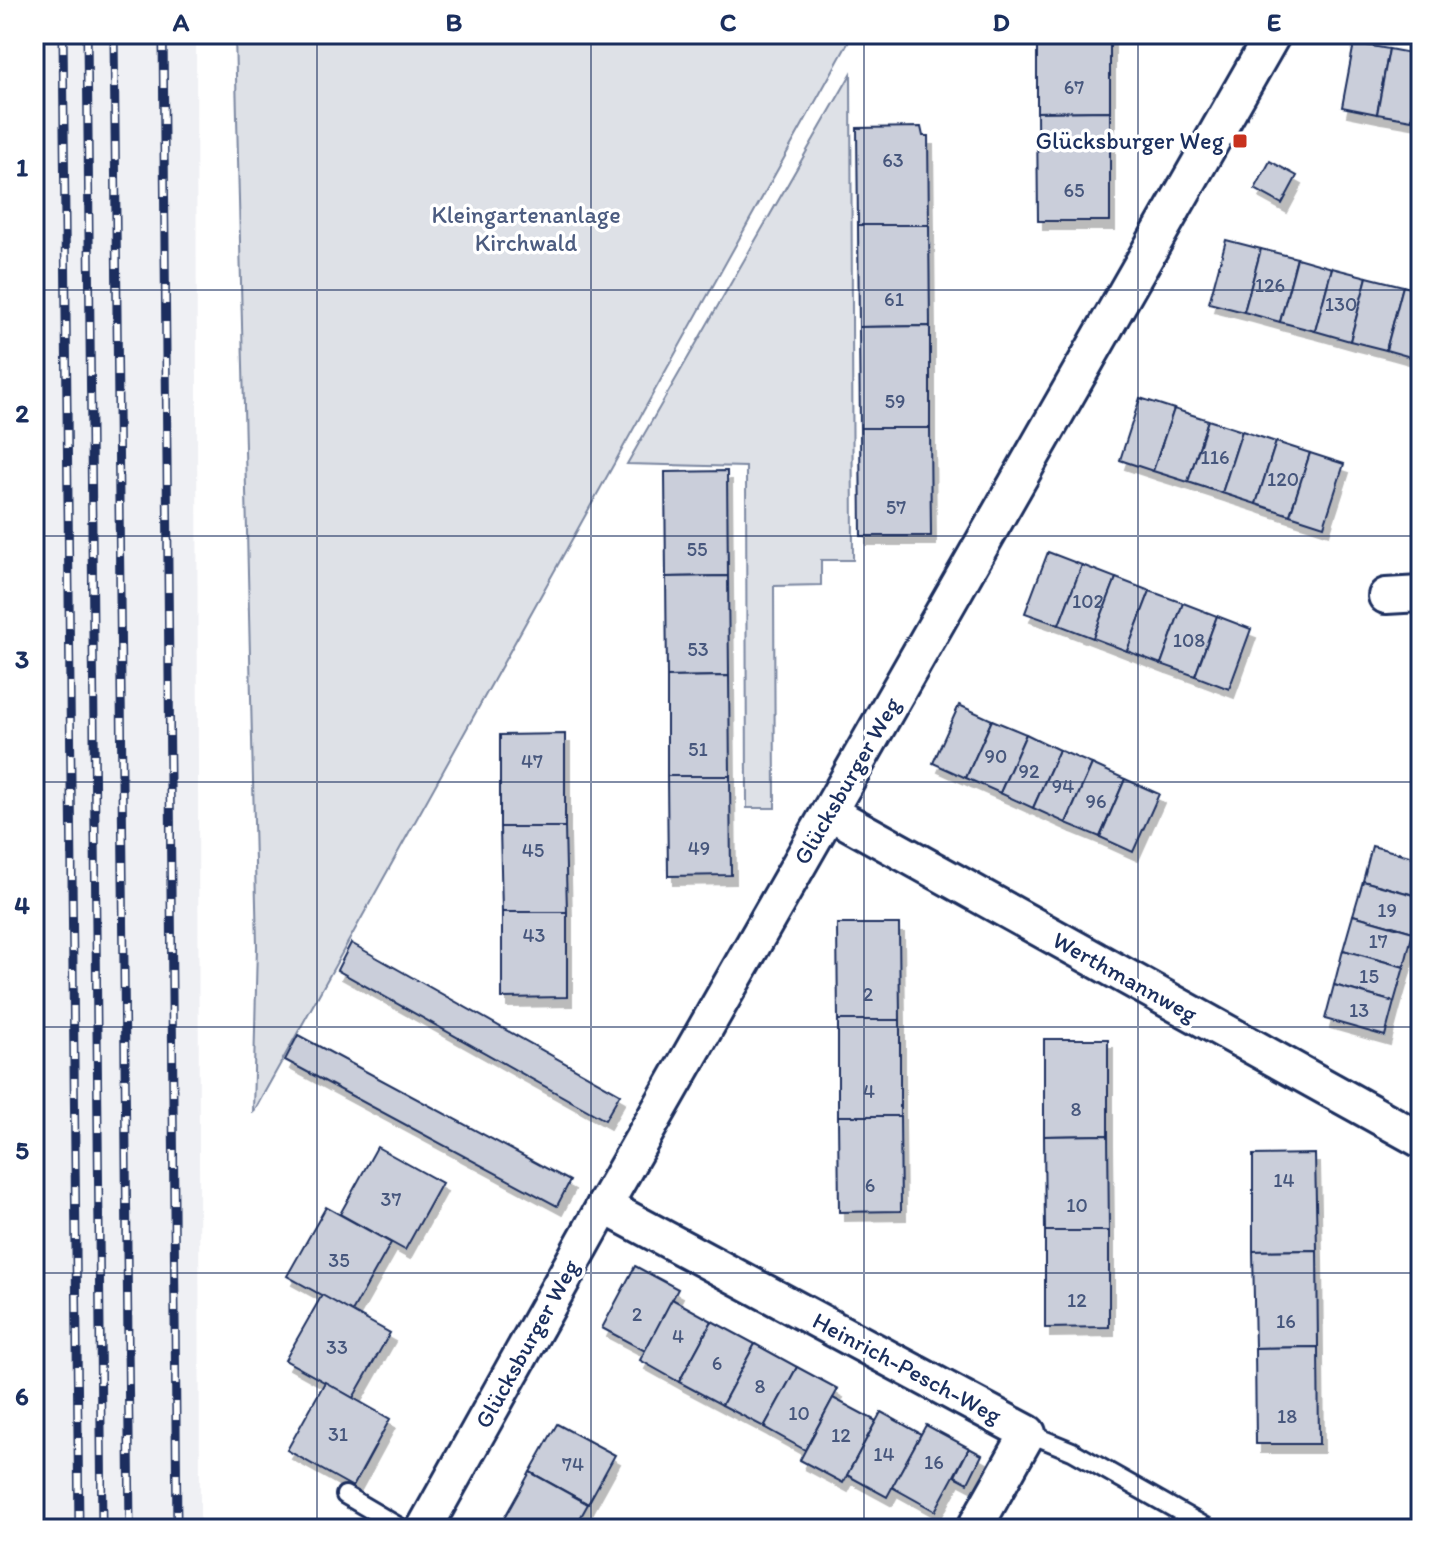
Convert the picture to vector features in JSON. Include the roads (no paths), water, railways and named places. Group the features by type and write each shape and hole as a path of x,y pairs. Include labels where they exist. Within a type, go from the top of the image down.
{"street":[{"name":"Glücksburger Weg","path":"424,1529 604,1206 1273,34"},
{"path":"1386,596 1421,594"},
{"name":"Werthmannweg","path":"829,812 1421,1140"},
{"name":"Heinrich-Pesch-Weg","path":"604,1206 1028,1433"},
{"path":"974,1529 1028,1433"}],"lane":[{"name":"Heinrich-Pesch-Weg","path":"1028,1433 1072,1451 1210,1529"},
{"path":"345,1495 403,1529"}],"railway":[{"path":"63,34 79,1529"},
{"path":"87,34 102,1529"},
{"path":"114,34 130,1529"},
{"path":"163,34 177,1529"}],"place":[{"name":"Glücksburger Weg","path":"1240,141"}],"park label":[{"name":"Kleingartenanlage Kirchwald","path":"526,229"}]}
